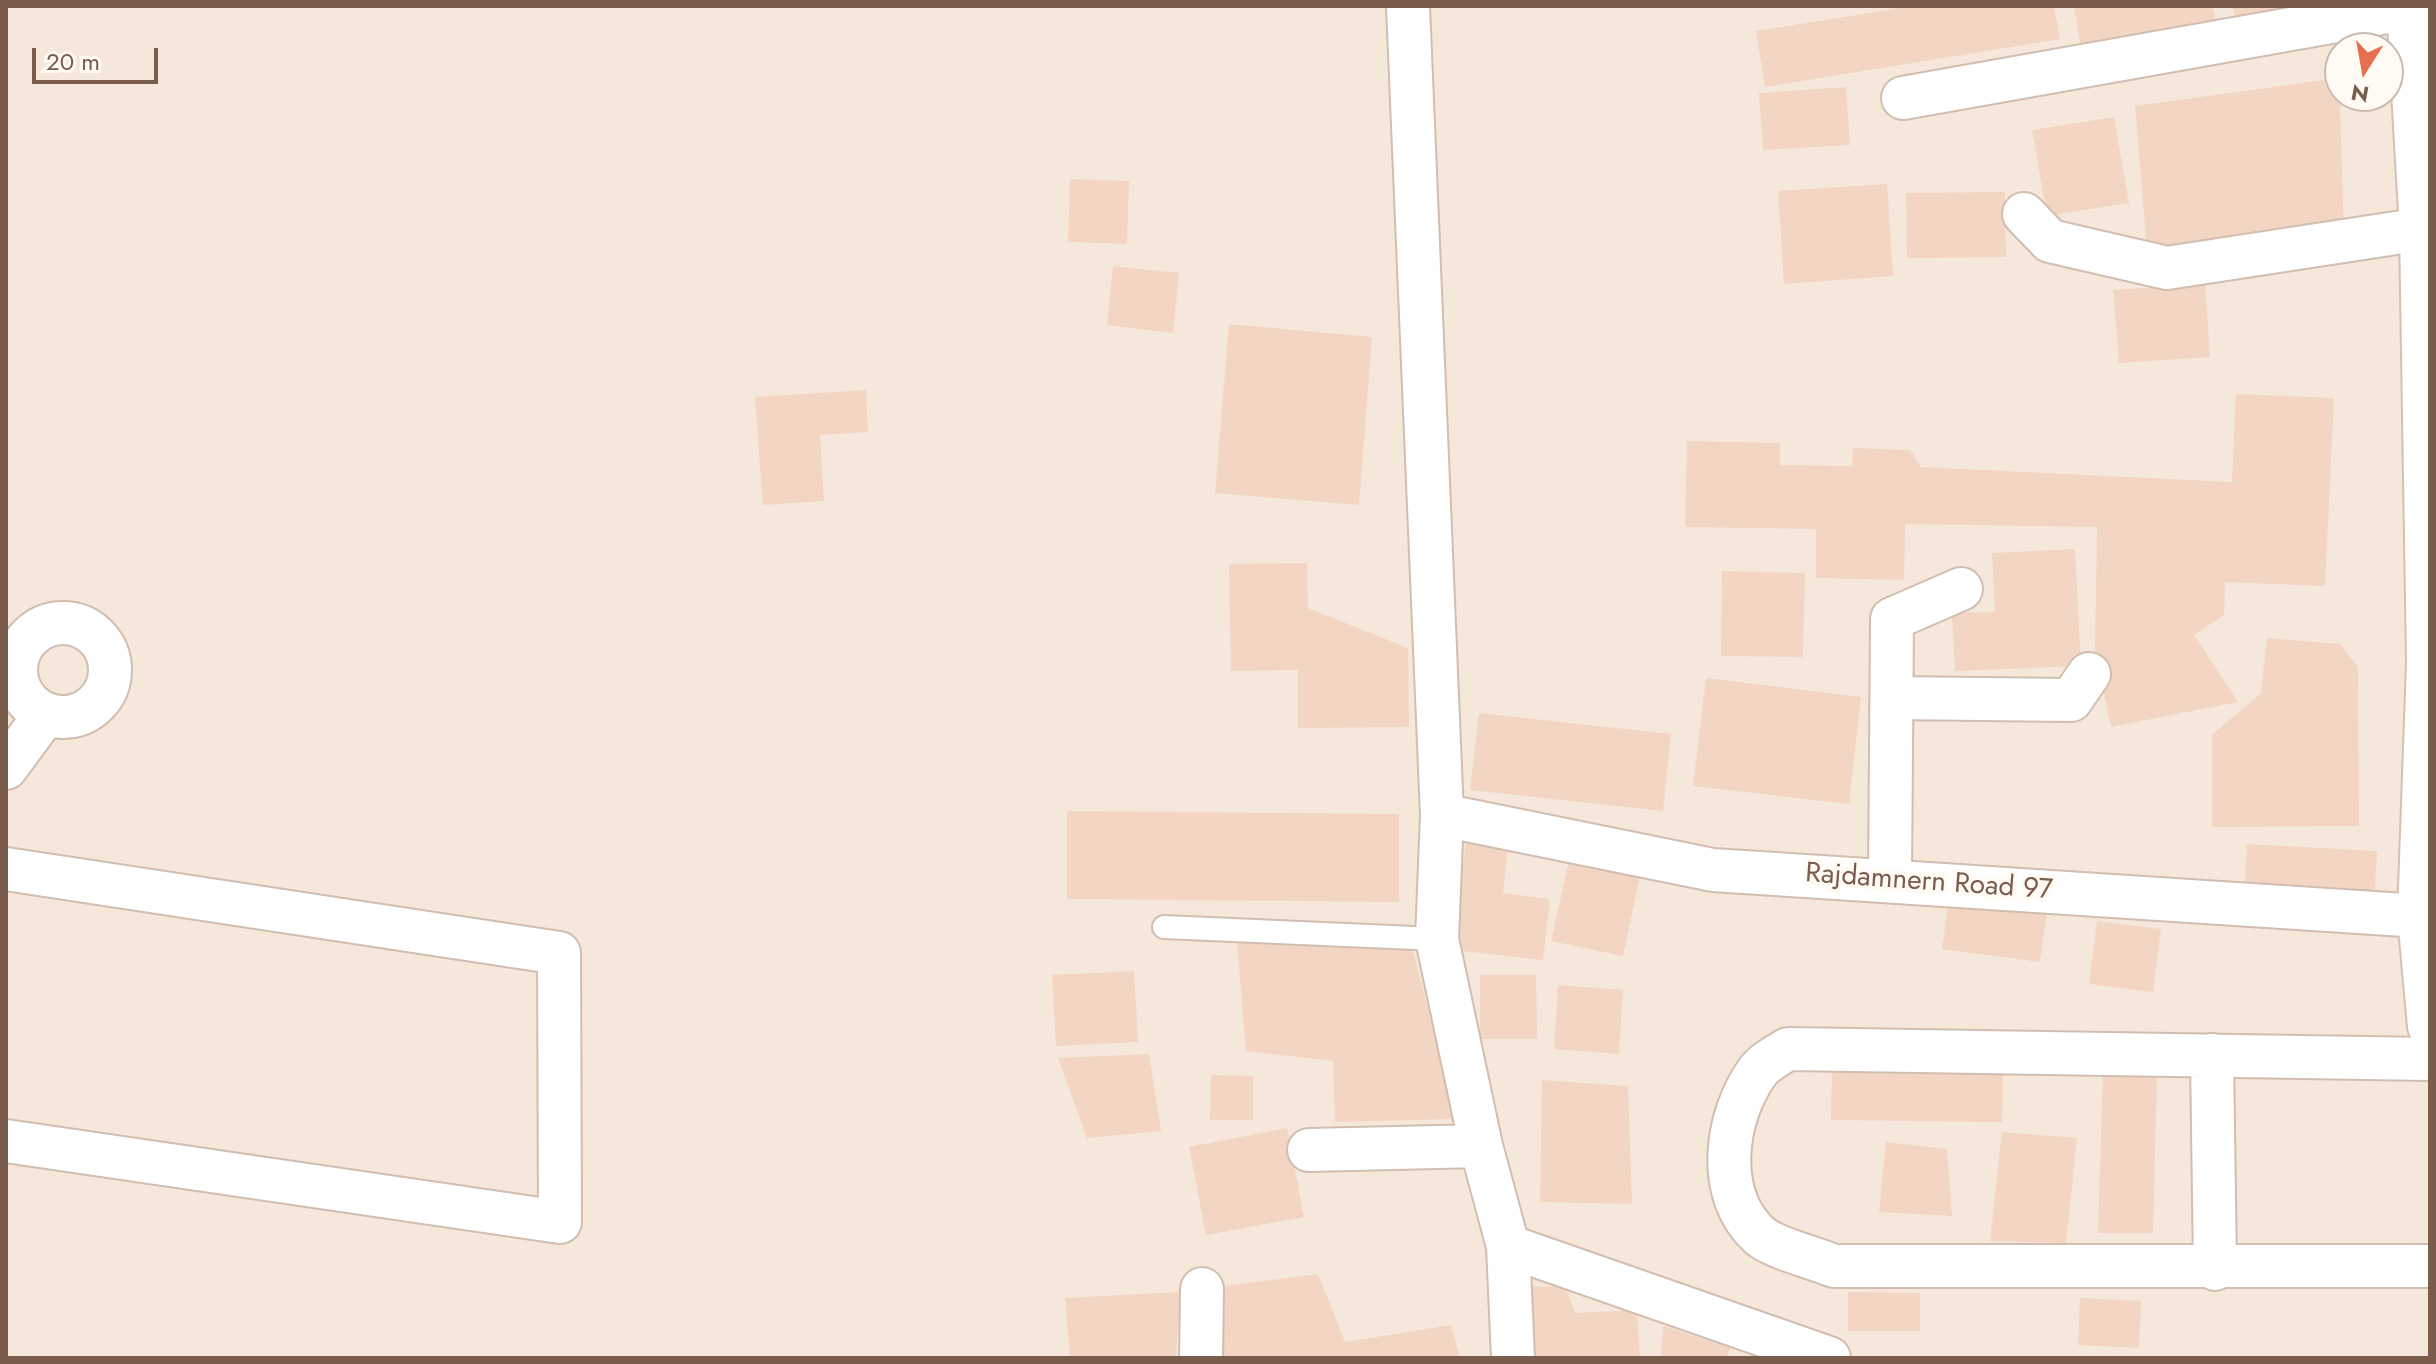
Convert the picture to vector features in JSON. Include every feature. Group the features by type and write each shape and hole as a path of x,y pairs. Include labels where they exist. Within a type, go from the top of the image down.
{"main road":[{"path":"2415,27 2424,174 2422,229 2429,663 2420,916 2430,1026"},
{"path":"2430,1050 2430,1061"}],"street":[{"path":"1408,6 1442,815 1437,939 1481,1146 1508,1246 1513,1358"},
{"path":"1903,98 2415,27"},
{"path":"2024,214 2050,241 2167,268 2422,229"},
{"path":"1890,880 1892,619 1961,589"},
{"path":"51,624 81,627 95,635 105,649 110,681 92,708 61,718 45,715 22,696 10,666 26,639 51,624"},
{"path":"1892,698 2071,700 2089,674"},
{"path":"6,768 45,715"},
{"name":"Rajdamnern Road 97","path":"1442,815 1713,870 2420,916"},
{"path":"6,869 559,953 560,1222 6,1141"},
{"path":"2430,1061 1788,1049 1760,1068 1738,1106 1729,1153 1737,1207 1761,1237 1834,1266 2215,1269 2430,1266"},
{"path":"2212,1055 2215,1269"},
{"path":"1309,1150 1481,1146"},
{"path":"1508,1246 1829,1358"},
{"path":"1201,1358 1202,1289"}],"lane":[{"path":"1164,927 1437,939"}],"shaded area":[{"path":"6,6 2430,6 2430,1358 6,1358"}],"building":[{"path":"1913,6 2054,6 2060,39 1765,87 1756,31"},
{"path":"2074,6 2213,6 2217,26 2081,49"},
{"path":"2233,6 2279,6 2279,8 2235,16"},
{"path":"2324,80 2324,112 2340,112 2344,233 2147,251 2135,106"},
{"path":"1846,87 1850,145 1763,150 1759,93"},
{"path":"2114,117 2129,203 2047,216 2032,130"},
{"path":"1070,179 1129,181 1127,244 1068,242"},
{"path":"1887,184 1893,276 1784,284 1778,191"},
{"path":"2005,192 2006,257 1907,258 1906,193"},
{"path":"1113,266 1179,273 1173,333 1107,325"},
{"path":"2205,284 2210,357 2119,363 2113,290"},
{"path":"1229,324 1372,337 1359,505 1215,493"},
{"path":"866,390 868,432 820,435 824,501 763,505 755,397"},
{"path":"2236,394 2334,398 2325,586 2225,582 2224,615 2194,635 2238,702 2111,727 2095,649 2097,527 1905,524 1904,580 1816,578 1816,529 1685,527 1687,441 1780,443 1780,465 1852,466 1853,448 1910,450 1921,467 2232,482"},
{"path":"2075,549 2081,666 1955,671 1952,613 1995,612 1992,553"},
{"path":"1307,563 1308,608 1408,648 1409,727 1298,728 1298,670 1231,671 1229,564"},
{"path":"1722,571 1805,573 1803,657 1721,656"},
{"path":"2267,638 2340,644 2358,667 2359,826 2212,827 2212,735 2261,693"},
{"path":"1706,678 1861,697 1849,804 1693,786"},
{"path":"1479,713 1671,734 1663,811 1470,790"},
{"path":"1067,811 1399,814 1399,902 1067,899"},
{"path":"1466,840 1508,845 1503,893 1550,899 1543,960 1453,950"},
{"path":"2247,844 2377,851 2374,907 2244,899"},
{"path":"1569,861 1640,876 1623,956 1551,941"},
{"path":"1949,898 2047,911 2040,962 1942,949"},
{"path":"2097,921 2161,929 2153,992 2089,984"},
{"path":"1237,941 1411,943 1456,1119 1335,1122 1333,1061 1246,1051"},
{"path":"1134,971 1138,1042 1056,1046 1052,975"},
{"path":"1480,975 1536,975 1537,1039 1480,1039"},
{"path":"1558,985 1623,990 1619,1054 1554,1049"},
{"path":"1149,1054 1161,1131 1087,1138 1058,1058"},
{"path":"1832,1071 2003,1074 2002,1122 1831,1120"},
{"path":"2103,1071 2157,1074 2153,1233 2098,1233"},
{"path":"1211,1075 1253,1076 1253,1120 1210,1120"},
{"path":"1542,1080 1628,1086 1632,1204 1540,1202"},
{"path":"1287,1128 1304,1217 1206,1235 1189,1147"},
{"path":"2002,1132 2077,1138 2066,1243 1990,1241"},
{"path":"1886,1142 1947,1149 1952,1216 1879,1212"},
{"path":"1318,1274 1345,1342 1451,1325 1460,1358 1216,1358 1217,1287"},
{"path":"1565,1286 1575,1313 1637,1310 1640,1358 1528,1358 1521,1287"},
{"path":"1180,1292 1176,1358 1070,1358 1065,1298"},
{"path":"1848,1292 1920,1293 1920,1331 1848,1331"},
{"path":"2080,1298 2141,1301 2139,1348 2078,1345"},
{"path":"1663,1326 1730,1348 1726,1358 1661,1358"}]}
